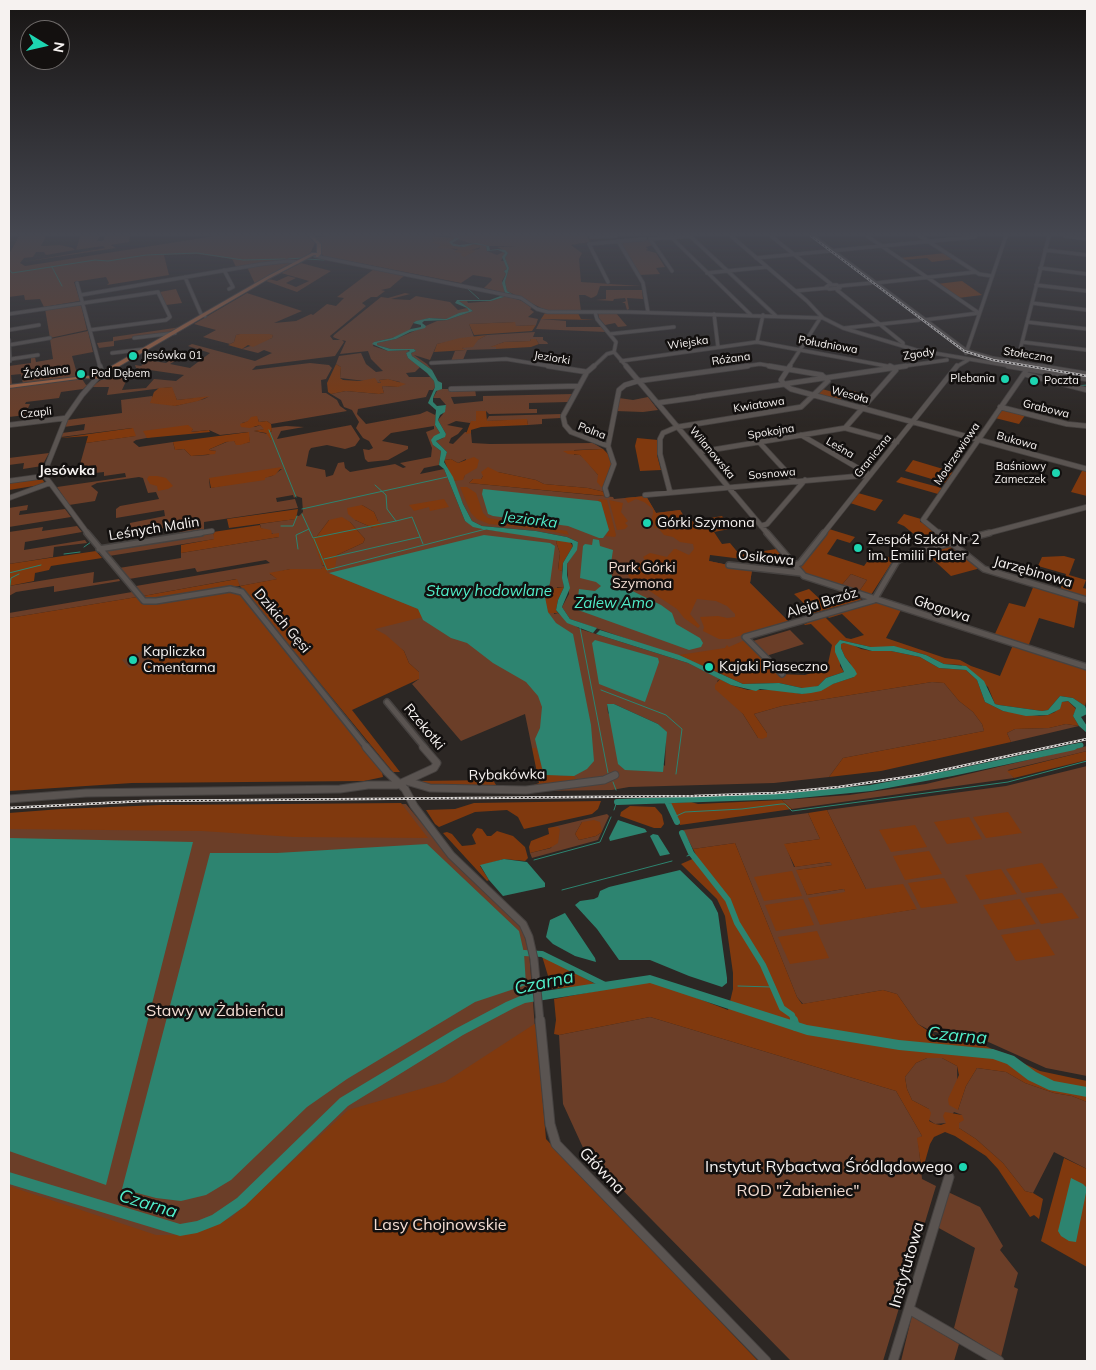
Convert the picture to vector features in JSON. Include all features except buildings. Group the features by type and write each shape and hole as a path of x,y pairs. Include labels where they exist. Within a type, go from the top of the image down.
{"main road":[{"path":"102,375 233,300"},
{"name":"Źródlana","path":"9,387 102,375"}],"street":[{"path":"9,481 45,476 47,466 72,407 102,375 82,300"},
{"path":"9,314 104,300"},
{"path":"90,330 166,320 170,318 162,300"},
{"path":"196,300 202,314 205,316"},
{"path":"522,300 545,312 648,312 821,318"},
{"path":"646,300 648,312"},
{"path":"735,300 751,315"},
{"path":"759,300 776,316"},
{"path":"804,300 821,318 843,328 902,346 966,357"},
{"path":"852,300 903,344 902,346"},
{"path":"893,300 966,357 973,360 1087,379"},
{"path":"898,300 966,357"},
{"path":"959,300 979,314"},
{"path":"966,357 984,300"},
{"path":"1017,362 1033,300"},
{"path":"1032,303 1087,310"},
{"path":"595,312 597,319 616,344 614,352"},
{"path":"714,314 718,347"},
{"path":"924,320 979,314"},
{"path":"757,342 763,316"},
{"path":"784,384 781,380 821,318"},
{"path":"843,328 919,320"},
{"path":"1027,322 1087,329"},
{"path":"9,330 38,326"},
{"path":"610,334 674,327"},
{"path":"134,338 175,333"},
{"path":"9,345 50,338"},
{"path":"9,340 11,360 38,355"},
{"name":"Wiejska","path":"621,361 757,342"},
{"name":"Południowa","path":"757,342 889,365 894,368"},
{"path":"1022,342 1087,350"},
{"path":"112,353 146,349"},
{"name":"Wilanowska","path":"614,352 795,565"},
{"name":"Jeziorki","path":"431,363 506,359 587,372 607,354 614,352"},
{"name":"Zgody","path":"657,403 966,357"},
{"name":"Stołeczna","path":"966,357 986,357 1087,374"},
{"name":"Graniczna","path":"795,565 800,562 966,357"},
{"name":"Różana","path":"638,381 758,364 788,369 822,378"},
{"path":"894,368 896,370 845,428 897,442"},
{"name":"Modrzewiowa","path":"952,543 923,520 1028,368"},
{"name":"Polna","path":"587,372 564,414 565,425 571,432 580,437 608,446 614,464 605,488 607,495"},
{"path":"1024,374 1087,390"},
{"name":"Kwiatowa","path":"677,427 801,408 814,395 822,378"},
{"path":"608,446 619,390 626,385 638,381"},
{"name":"Wesoła","path":"784,384 790,389 913,421"},
{"path":"451,389 579,386"},
{"name":"Grabowa","path":"1000,406 1068,424 1087,426"},
{"name":"Czapli","path":"9,425 66,418"},
{"name":"Bukowa","path":"913,421 1087,469"},
{"path":"670,492 662,468 660,441 662,433 677,427"},
{"name":"Spokojna","path":"698,452 845,428"},
{"name":"Leśna","path":"801,436 870,475"},
{"path":"759,442 795,481"},
{"name":"Sosnowa","path":"645,495 870,475"},
{"name":"Dzikich Gęsi","path":"45,476 99,549 144,601 156,601 226,589 240,590 387,772 403,782 427,824 452,855 522,924 532,947"},
{"path":"761,526 768,524 805,480"},
{"path":"9,498 50,483"},
{"name":"Aleja Brzóz","path":"782,674 745,637 874,600 900,558 909,554 1087,507"},
{"name":"Leśnych Malin","path":"99,549 212,531"},
{"name":"Jarzębinowa","path":"952,543 984,570 1087,600"},
{"path":"795,565 800,573"},
{"name":"Osikowa","path":"729,566 790,574 800,573"},
{"name":"Głogowa","path":"800,573 813,580 874,600 1087,667"},
{"name":"Rzekotki","path":"387,702 437,763 434,768 403,782"},
{"name":"Rybakówka","path":"403,782 430,788 526,790 604,780 615,775"},
{"path":"9,799 143,791 340,789 368,785 395,785 403,782"},
{"name":"Główna","path":"532,947 540,1004 550,1124 556,1144 766,1361"},
{"name":"Instytutowa","path":"893,1361 949,1177"},
{"path":"910,1308 999,1361"}],"green space":[{"path":"40,300 80,300 79,301 44,307"},
{"path":"164,300 181,300 182,303 166,305"},
{"path":"235,300 268,300 302,311 274,323 296,321 311,314 313,315 327,304 336,306 342,300 367,300 362,303 366,306 330,336 333,340 340,340 333,337 334,335 377,300 438,300 450,302 458,310 467,308 470,311 446,319 429,318 414,322 409,331 392,338 374,342 373,346 388,351 410,351 406,353 408,358 420,367 415,372 406,373 409,377 430,377 425,371 434,381 435,387 433,390 429,390 426,397 358,409 357,414 366,424 427,411 435,415 436,413 435,425 440,433 433,445 441,451 439,465 424,468 420,474 444,469 465,521 482,529 558,539 556,542 560,553 558,569 562,571 564,587 557,587 554,614 558,613 580,629 688,663 720,679 717,681 743,714 758,738 767,733 754,714 782,706 932,682 944,683 959,701 973,712 982,724 984,731 843,758 829,777 774,783 629,787 612,790 533,791 544,786 535,748 532,748 525,714 461,741 412,684 419,679 419,672 409,663 404,651 374,629 324,571 337,555 363,543 365,539 350,522 329,520 317,536 322,565 326,567 321,569 290,569 270,574 278,579 240,586 236,579 143,596 136,586 270,563 266,560 197,572 195,568 129,579 119,568 181,558 181,553 279,537 261,528 260,524 295,519 296,516 303,512 302,498 296,496 294,498 293,495 276,498 277,502 295,499 298,508 204,522 204,532 180,536 179,526 130,533 130,523 165,516 164,510 116,518 116,509 120,506 159,499 156,492 148,493 143,478 97,483 91,486 98,492 95,501 69,505 57,487 126,477 125,473 104,476 104,472 95,473 96,465 79,468 86,443 135,436 132,428 61,437 62,433 84,430 85,424 64,427 67,420 122,413 121,400 152,396 152,399 175,406 208,397 177,400 171,387 107,395 109,387 91,387 101,380 115,376 128,377 122,390 146,388 154,379 176,381 184,375 136,368 135,365 141,366 147,360 166,363 175,357 180,358 170,364 190,368 210,353 188,346 192,344 255,361 272,353 264,350 258,353 242,349 272,338 273,335 236,335 234,342 230,344 203,337 216,330 194,324","holes":["342,340 346,341 340,354 368,351 371,359 383,371 376,372 366,364 361,353 339,356 336,364 341,367 340,378 381,383 379,380 387,379 400,382 398,387 382,386 384,393 379,394 346,391 331,394 341,400 344,407 352,410 359,422 356,428 373,448 369,450 363,449 365,459 368,462 388,460 408,449 408,446 382,441 391,433 434,426 434,429 426,432 432,448 431,457 400,463 406,467 403,468 395,464 350,472 345,468 344,462 338,463 333,475 326,477 325,470 306,466 309,451 311,448 327,445 345,449 355,446 360,439 351,425 277,439 281,431 304,427 286,426 271,428 271,440 268,434 254,431 265,429 260,425 255,427 242,423 258,419 259,422 267,421 271,424 347,411 340,406 337,400 326,393 322,393 321,380 326,379 332,368 329,365 310,363 252,370 256,366 335,356 344,342","193,429 190,432 209,430 220,435 248,432 250,442 237,445 234,441 229,441 210,449 216,451 208,455 191,456 184,449 175,450 173,442 139,447 133,442","282,469 272,476 210,488 209,479","362,505 374,512 378,521 373,528 355,520","607,704 614,704 658,724 666,732 665,766 608,713"]},
{"path":"525,300 580,300 581,311 559,312 545,310"},
{"path":"627,300 629,309 627,310 625,303 622,303"},
{"path":"459,301 467,301 468,303 522,301 532,308 530,309 534,312 528,317 538,319 536,325 515,326 514,322 469,324 474,337 437,344 430,360 414,355 432,370 412,356 411,353 416,351 414,349 391,349 377,345 377,343 396,339 437,321 447,320 473,311"},
{"path":"81,305 87,330 50,338 45,309"},
{"path":"545,313 578,313 581,319 595,320 541,319"},
{"path":"598,313 616,313 627,326 618,327 615,323 605,325 599,318"},
{"path":"541,319 566,321 566,327 601,327 606,332 536,329"},
{"path":"515,322 516,326 536,325 532,331 474,335 469,324"},
{"path":"181,327 172,332 114,341 114,346 99,348 97,343 113,341 113,337"},
{"path":"88,331 93,352 72,356 78,377 23,384 21,374 11,375 12,385 9,386 9,366 31,363 31,358 29,358 35,357 36,362 53,359 50,339"},
{"path":"535,332 533,337 543,337 543,340 548,344 539,344 536,339 504,342 491,347 496,347 496,349 467,350 463,360 451,361 455,351 465,350 462,348 487,335"},
{"path":"236,335 273,335 272,338 253,347 248,345 242,349 228,345 234,342"},
{"path":"487,335 478,340 473,347 462,348 466,350 434,352 437,344 460,338"},
{"path":"531,339 536,339 539,344 531,347 496,349 496,347 490,347 504,342 530,341"},
{"path":"336,364 341,367 340,378 343,380 360,381 375,378 378,383 381,383 379,380 388,379 406,384 398,387 382,386 384,393 379,394 346,391 331,394 328,392 327,383"},
{"path":"82,379 86,385 89,384 83,389 61,392 59,398 26,402 25,404 30,404 27,410 34,409 34,414 9,417 9,388"},
{"path":"172,387 177,400 210,396 198,401 175,406 150,403 154,392 159,388"},
{"name":"Park Górki Szymona","path":"438,389 475,389 476,396 451,397 454,404 483,401 483,396 573,394 568,402 529,403 529,409 537,409 537,413 489,414 486,411 476,415 476,421 470,423 456,421 447,425 463,428 451,438 449,443 453,444 465,432 471,433 472,443 593,443 603,449 574,450 574,455 580,455 584,458 598,475 605,492 588,488 544,484 536,480 498,472 483,476 481,479 473,479 469,483 613,497 614,499 646,496 656,513 680,510 709,555 709,561 752,570 750,583 788,621 743,636 783,681 713,669 570,619 562,607 569,594 567,564 578,542 567,537 536,531 482,526 472,521 453,481 464,478 466,459 458,463 451,459 444,460 447,452 436,441 443,438 446,434 438,420 443,414 446,405 440,398 433,398"},
{"path":"822,389 844,395 839,400 818,395"},
{"path":"849,390 871,396 867,401 844,395"},
{"path":"648,397 658,410 643,412 616,411 619,398 633,400"},
{"path":"1002,408 1026,414 1019,424 995,418"},
{"path":"476,411 486,411 487,421 527,419 528,425 481,427 471,430 471,433 466,434 471,421 476,421"},
{"path":"562,414 561,418 542,419 542,424 528,425 527,420 486,421 489,416"},
{"path":"257,416 259,422 267,421 271,424 272,431 270,432 273,440 266,433 254,431 264,429 260,425 250,428 241,427 240,424 248,421 251,417"},
{"path":"188,425 193,429 191,432 209,430 210,432 147,438 143,431"},
{"path":"133,428 136,436 86,443 88,436 60,438"},
{"path":"249,432 250,442 236,445 234,441 226,442 209,450 216,451 215,454 191,456 184,449 175,450 173,442"},
{"path":"637,438 658,440 657,455 661,470 640,471 635,446"},
{"path":"603,449 612,458 613,465 604,490 597,482 598,475 580,455 568,454 563,451"},
{"path":"49,453 42,466 23,469 24,463 9,465 9,458"},
{"path":"474,457 479,460 477,468 465,475 463,480 453,481 444,460 451,459 458,463"},
{"path":"913,460 953,472 945,483 905,471"},
{"path":"282,467 275,475 265,478 265,480 211,488 209,478"},
{"path":"488,467 498,472 536,480 544,484 588,488 605,492 605,496 469,483 473,479 481,479 483,476 481,472"},
{"path":"1083,469 1087,470 1087,496 1071,492"},
{"path":"149,476 166,478 173,486 158,491 157,486 150,484 147,479"},
{"path":"901,477 942,488 938,494 896,482"},
{"path":"41,478 46,484 9,490 9,482"},
{"path":"460,487 467,487 476,493 483,513 488,518 567,531 569,535 539,529 489,524 477,519 471,513"},
{"path":"858,493 883,500 875,511 850,503"},
{"path":"646,496 656,513 680,510 687,522 722,516 728,524 751,519 755,524 714,532 722,544 730,543 740,555 776,549 790,565 710,555 709,561 752,570 750,583 788,621 729,639 719,639 703,631 704,627 700,617 735,617 735,614 727,606 716,601 697,599 690,614 700,626 698,628 684,618 677,609 630,578 626,572 631,563 634,561 637,564 645,560 643,557 650,553 667,557 676,549 689,555 694,549 693,544 680,542 673,537 664,535 658,528 654,528 655,525 651,520 653,509 644,502 636,499 628,503 625,498"},
{"path":"444,499 449,507 430,511 429,507 414,511 409,505"},
{"path":"599,499 607,500 615,537 606,536 609,530 601,502 598,501"},
{"path":"609,500 623,503 621,512 628,521 625,523 628,526 625,529 617,530"},
{"path":"28,505 27,510 20,511 19,515 65,509 71,517 9,527 9,508"},
{"path":"362,505 374,512 378,521 383,526 373,528 355,520 348,514 347,508"},
{"path":"298,509 296,519 229,528 227,519"},
{"path":"904,514 921,519 920,522 925,523 945,540 927,545 904,526 897,523"},
{"path":"342,517 350,522 365,539 363,543 337,555 335,568 326,572 418,609 423,617 375,629 386,635 404,651 409,663 419,672 419,679 352,710 400,772 393,772 240,586 277,579 269,573 290,569 321,569 325,566 322,565 312,537 317,536 329,520"},
{"path":"260,525 261,528 271,530 272,534 279,533 279,537 181,553 181,545 214,539 213,532"},
{"path":"77,526 82,532 25,542 24,550 85,540 87,543 54,547 53,557 9,564 9,532 43,527 42,531"},
{"path":"829,529 855,537 850,543 837,539 827,554 864,566 874,552 894,559 871,595 858,593 867,580 851,574 840,587 807,576 799,567"},
{"path":"213,532 215,539 109,556 104,549"},
{"path":"558,539 569,541 573,546 563,563 562,571 558,570 560,553 556,542"},
{"path":"952,546 978,566 977,569 951,576 926,553"},
{"path":"96,551 102,558 51,566 49,570 35,573 34,581 9,586 9,564"},
{"path":"1064,556 1075,559 1069,575 1086,580 1083,588 1087,589 1087,599 1060,590 1066,574 1038,566 1042,557"},
{"path":"94,572 93,583 119,579 120,581 54,592 54,586 16,592 9,596 9,586"},
{"path":"851,574 867,580 858,593 840,587"},
{"path":"237,579 240,586 150,600 143,596"},
{"path":"1034,585 1079,599 1074,628 1039,618 1028,647 994,636 1009,603 1025,607"},
{"path":"564,587 558,600 556,610 558,613 548,613 545,597 549,596 555,588"},
{"path":"809,589 822,601 831,604 840,591 861,600 814,613 794,594"},
{"path":"227,590 238,591 382,772 383,777 364,781 132,783 9,791 9,618 137,597 142,604","holes":["144,650 151,659 129,668 122,660"]},
{"path":"132,592 137,597 9,618 9,613"},
{"path":"874,601 901,610 886,638 945,658 960,660 1000,676 1013,645 1087,669 1087,698 1085,706 1073,698 1060,696 1048,710 1042,711 995,704 988,687 961,665 944,664 926,655 905,649 871,647 840,640 840,666 844,672 826,678 818,686 812,688 779,683 743,684 679,655 725,648 727,645 729,647 745,640 777,674 805,675 827,668 832,645 811,624 805,625 802,622 805,624 824,616 846,638 851,639 864,635 842,614 829,618 826,615"},
{"path":"790,630 804,644 766,656 753,641"},
{"path":"847,642 861,649 891,651 920,657 939,668 966,670 977,680 985,702 1003,711 1039,716 1048,715 1055,712 1062,702 1068,701 1076,709 1073,716 1079,726 1066,724 1049,728 1015,729 1007,733 1011,742 881,771 829,777 843,758 984,731 982,724 973,712 959,701 944,683 932,682 782,706 754,714 767,733 767,737 762,739 758,738 743,714 715,689 715,685 720,679 731,685 748,690 779,690 802,694 854,677 850,663 841,648 841,644"},
{"path":"145,648 154,659 128,670 120,659"},
{"path":"1066,724 1079,726 1011,742 1007,733 1015,729 1049,728"},
{"path":"1087,746 1087,751 1008,770 1014,778 792,809 782,800 849,795 926,784"},
{"path":"532,748 536,748 542,768 559,776 574,776 578,782 531,786 539,783"},
{"path":"1087,751 1087,760 1014,778 1007,771"},
{"path":"1087,766 1087,1076 1046,1068 984,1040 931,1031 918,1024 897,994 883,990 803,1004 797,997 735,843 693,849 683,830 808,813 820,839 785,844 794,867 831,862 832,865 797,870 807,895 844,889 846,893 820,924 916,909 866,889 827,810 1006,786"},
{"path":"493,780 496,785 428,785 417,781"},
{"path":"782,800 792,809 680,825 670,805 671,803 691,802 698,804"},
{"path":"601,801 598,809 592,814 524,829 518,817 507,810 475,812 439,827 426,810 455,809 474,803"},
{"path":"401,803 428,838 294,837 202,831 9,829 9,813 61,809 160,805"},
{"name":"Stawy w Żabieńcu","path":"406,804 457,866 520,923 529,951 543,1132 158,1246 9,1283 9,814"},
{"path":"630,806 655,807 662,815 664,824 661,828 654,828 620,816 621,812"},
{"path":"827,810 866,889 903,884 917,909 820,925 808,898 845,892 844,889 807,895 796,870 832,865 830,862 795,867 784,844 820,839 808,813"},
{"path":"1008,812 1022,833 986,838 973,817"},
{"path":"607,814 609,816 602,832 598,840 532,858 530,853 551,848 558,827 553,827","holes":["582,822 602,832 596,836 579,840 575,834"]},
{"path":"969,817 982,839 947,844 934,822"},
{"path":"594,820 600,822 602,832 596,836 579,840 575,834 582,822"},
{"path":"915,825 927,847 891,852 879,830"},
{"path":"477,828 482,829 487,836 491,836 497,831 513,836 525,847 528,858 525,861 504,859 480,866 489,880 487,881 443,833 452,834 462,846 472,845 476,844 472,835"},
{"path":"548,828 560,829 558,843 550,848 530,853 531,841 549,834"},
{"path":"735,843 797,997 802,1004 883,990 897,994 918,1024 945,1041 979,1043 1040,1071 1087,1081 1087,1102 1025,1083 1006,1072 977,1068 966,1086 958,1110 949,1105 948,1099 959,1075 957,1066 942,1058 927,1058 916,1063 905,1077 907,1089 912,1100 929,1109 931,1113 929,1121 941,1125 946,1123 943,1116 945,1112 962,1115 964,1120 959,1123 959,1128 976,1139 1003,1163 1025,1191 1043,1199 1039,1219 1034,1215 1030,1217 998,1169 986,1156 955,1136 945,1132 934,1137 930,1144 922,1172 917,1138 922,1136 896,1091 650,1017 559,1035 554,1034 556,1020 554,999 644,982 658,983 728,1010 733,989 733,973 725,916 717,899 681,864 697,857 693,849"},
{"path":"929,851 942,874 905,880 893,856"},
{"path":"1042,863 1058,888 1022,893 1006,869"},
{"path":"1001,869 1017,894 980,900 965,875"},
{"path":"792,871 802,896 764,901 754,877"},
{"path":"944,878 958,903 921,908 908,883"},
{"path":"1062,893 1079,918 1041,924 1025,898"},
{"path":"803,899 814,925 776,931 765,905"},
{"path":"1020,899 1036,924 998,930 983,905"},
{"path":"1039,929 1055,955 1016,961 1001,935"},
{"path":"817,931 829,958 790,964 778,937"},
{"path":"542,956 562,966 597,985 552,989"},
{"name":"ROD \"Żabieniec\"","path":"650,1017 896,1091 922,1136 918,1139 922,1179 936,1186 883,1361 791,1361 585,1152 563,1104 559,1035"},
{"name":"Lasy Chojnowskie","path":"536,1023 546,1139 758,1361 9,1361 9,1186 156,1235 181,1235 231,1218 348,1110 445,1082"},
{"path":"927,1058 942,1058 957,1066 958,1110 966,1086 977,1068 1006,1072 1025,1083 1087,1102 1087,1169 1054,1152 1033,1193 1025,1191 1003,1163 976,1139 959,1128 962,1115 954,1112 946,1123 935,1124 929,1120 929,1109 912,1100 907,1089 905,1077 916,1063"},
{"path":"1064,1158 1087,1169 1087,1267 1041,1241"},
{"path":"948,1192 980,1207 1003,1246 1000,1250 1018,1273 1014,1287 1018,1289 1001,1357 954,1328 975,1248 937,1227"},
{"path":"912,1315 959,1344 954,1361 901,1361"}],"water":[{"path":"457,300 494,300 459,301 473,311 447,320 424,321 422,323 426,326 425,328 410,332 396,339 377,343 377,345 391,349 414,349 416,351 411,353 412,356 432,370 438,381 442,383 442,389 436,391 433,402 437,406 446,405 445,412 440,415 438,420 446,434 445,437 436,441 447,452 444,462 453,477 463,504 472,521 482,526 536,531 567,537 578,542 577,550 567,564 570,588 562,607 570,619 597,628 593,633 567,623 556,610 564,587 562,578 563,563 573,546 572,543 482,529 473,527 465,521 444,469 439,465 441,451 433,445 431,440 440,433 435,425 436,410 428,403 435,387 434,381 408,358 406,353 409,350 388,351 372,344 421,327 421,325 413,323 416,321 429,318 446,319 469,311 467,308 455,303"},
{"name":"Jeziorka","path":"483,489 598,501 601,502 609,530 603,538 599,538 568,526 493,516 488,514 482,494"},
{"name":"Stawy hodowlane","path":"484,535 550,543 555,546 550,583 545,597 548,612 556,623 573,634 591,725 594,761 587,769 574,776 546,775 542,768 535,739 540,728 542,707 538,696 526,682 493,663 467,643 451,638 423,620 418,609 329,573"},
{"name":"Zalew Amo","path":"593,539 599,540 600,546 613,550 610,570 614,582 661,605 672,613 676,624 700,638 703,643 701,647 689,650 578,610 579,589 595,591 601,586 596,582 580,578 583,546 585,544 592,545"},
{"path":"600,630 679,655 743,684 779,683 802,688 818,686 826,678 844,672 835,652 835,646 840,640 871,647 894,646 926,655 944,664 966,666 984,681 995,704 1042,711 1048,710 1060,696 1073,698 1085,706 1087,711 1087,714 1081,717 1087,726 1087,733 1079,726 1073,716 1076,708 1068,701 1062,702 1060,709 1048,715 1026,716 1003,711 985,702 977,680 966,670 939,668 920,657 891,651 872,651 844,643 841,644 841,648 857,674 854,677 833,684 821,691 811,693 802,694 760,689 756,691 731,685 688,663 596,634"},
{"path":"595,640 658,658 659,662 645,702 599,684 592,643"},
{"path":"607,704 614,704 658,724 667,732 663,772 625,770 618,764"},
{"path":"618,820 645,829 647,832 610,841 609,838"},
{"path":"653,834 658,835 670,854 660,856 650,836"},
{"path":"9,838 193,842 106,1185 9,1151"},
{"path":"427,844 519,931 524,953 526,985 475,1002 347,1079 307,1107 231,1180 206,1195 181,1201 156,1198 122,1189 210,853 277,853"},
{"path":"504,859 527,862 545,883 545,887 503,896 489,880 480,865"},
{"path":"680,870 712,901 718,913 727,978 727,983 722,987 650,960 619,960 597,929 575,905 580,901 598,897 600,891 609,887"},
{"path":"565,913 596,962 575,956 553,944 546,937 550,920"},
{"path":"1071,1178 1087,1188 1076,1242 1069,1241 1061,1236 1058,1231"}],"waterway":[{"path":"980,356 989,359"},
{"path":"997,360 1011,363"},
{"path":"1030,367 1071,374"},
{"path":"1077,386 1087,385"},
{"path":"269,430 296,497"},
{"path":"382,491 447,477"},
{"path":"375,485 382,491"},
{"path":"302,509 382,491"},
{"path":"382,491 386,495 387,509 396,521"},
{"path":"302,514 309,529"},
{"path":"281,526 293,526 297,516"},
{"path":"396,521 412,517 423,544"},
{"path":"309,529 313,538 396,521"},
{"path":"298,549 296,535 309,529"},
{"path":"314,539 327,570 486,529"},
{"path":"324,559 420,537"},
{"path":"84,547 91,542"},
{"path":"64,554 80,552"},
{"path":"9,573 41,565"},
{"path":"9,592 11,578 19,574"},
{"path":"580,628 608,773"},
{"path":"601,690 666,715 682,729 676,774"},
{"path":"1068,748 1081,745"},
{"path":"617,802 789,796 871,788 1074,747"},
{"path":"674,817 685,812 742,809 781,804 785,804 792,811 1008,782 1087,761"},
{"path":"613,782 616,790"},
{"path":"614,810 617,801"},
{"path":"667,801 677,822"},
{"path":"534,860 600,842 611,817"},
{"path":"682,833 691,853 728,900 737,923 763,965 782,1008 792,1015 794,1021"},
{"path":"687,856 692,854"},
{"path":"562,890 672,861"},
{"path":"524,953 542,954 607,986"},
{"name":"Czarna","path":"9,1178 180,1230 197,1227 216,1220 241,1202 344,1102 459,1032 525,999 650,979 807,1030 899,1045 993,1054 1010,1060 1032,1076 1053,1086 1087,1092"},
{"path":"738,986 772,987"},
{"name":"Czarna","path":"794,1020 796,1027"}],"railway":[{"path":"896,300 964,351 993,360 1087,376"},
{"path":"9,808 143,801 694,796 776,793 839,787 920,775 1087,739"}],"place":[{"name":"Jesówka 01","path":"133,356"},
{"name":"Pod Dębem","path":"81,374"},
{"name":"Plebania","path":"1005,379"},
{"name":"Poczta","path":"1034,381"},
{"name":"Baśniowy Zameczek","path":"1056,473"},
{"name":"Górki Szymona","path":"647,523"},
{"name":"Zespół Szkół Nr 2 im. Emilii Plater","path":"858,548"},
{"name":"Kapliczka Cmentarna","path":"133,660"},
{"name":"Kajaki Piaseczno","path":"709,667"},
{"name":"Instytut Rybactwa Śródlądowego","path":"963,1167"}],"district":[{"name":"Jesówka","path":"67,471"}]}
